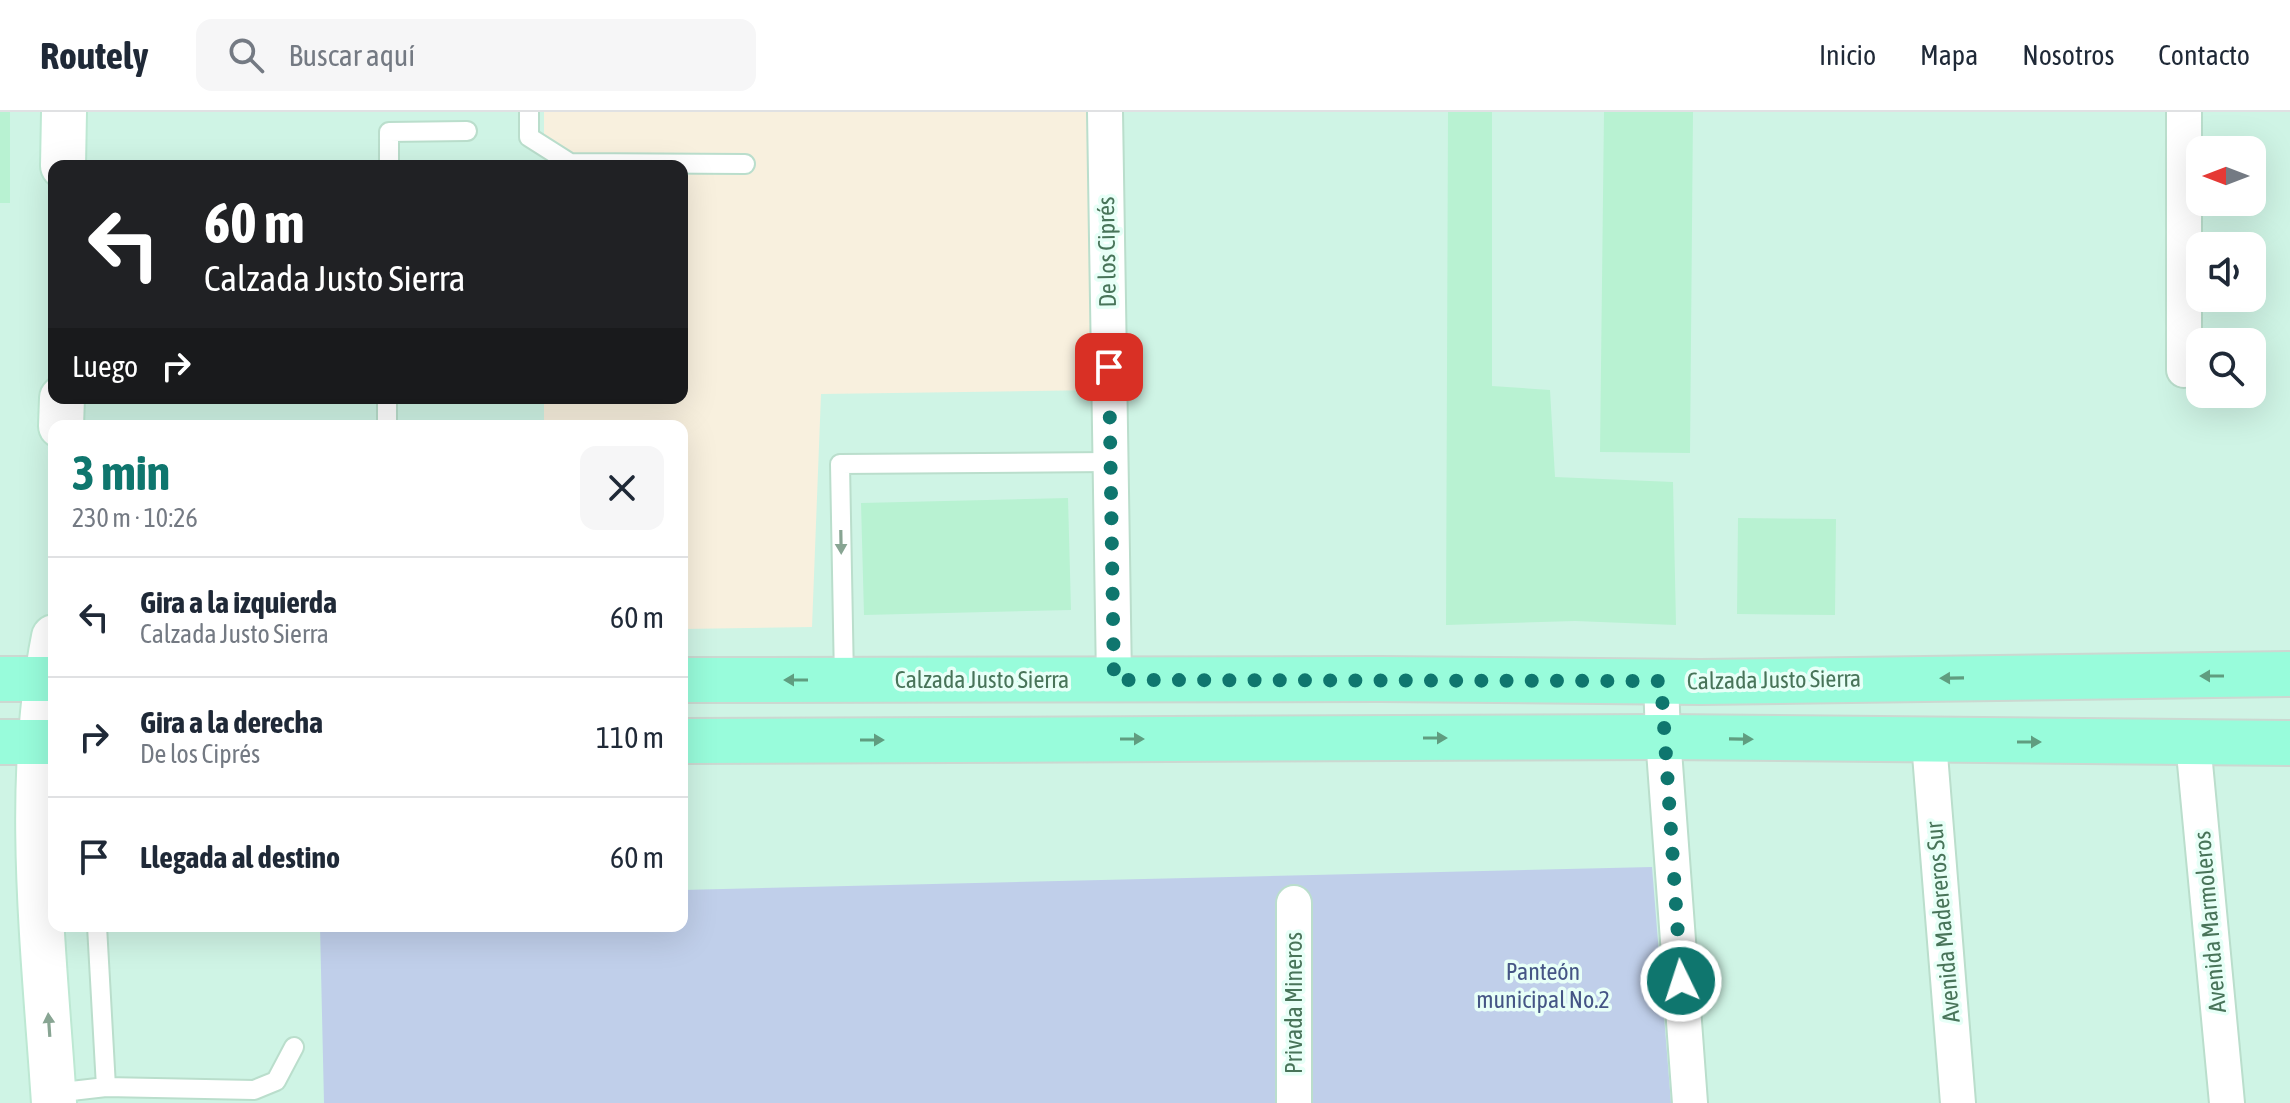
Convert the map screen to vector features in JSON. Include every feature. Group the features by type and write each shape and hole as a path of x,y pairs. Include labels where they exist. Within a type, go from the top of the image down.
{"main road":[{"path":"0,679 48,666"},
{"name":"Calzada Justo Sierra","path":"688,680 1661,681 2290,674"},
{"path":"688,741 1663,737 1929,742 2290,743"}],"street":[{"path":"63,160 64,112"},
{"name":"De los Ciprés","path":"1105,112 1114,680"},
{"path":"2184,112 2184,370"},
{"path":"48,677 31,742 48,910"},
{"path":"1661,681 1690,1103"},
{"name":"Avenida Madereros Sur","path":"1929,742 1958,1103"},
{"name":"Avenida Marmoleros","path":"2193,742 2227,1103"},
{"name":"Privada Mineros","path":"1294,903 1294,1103"},
{"path":"49,932 54,1098"}],"lane":[{"path":"529,112 529,137 565,160"},
{"path":"389,160 389,132 467,131"},
{"path":"688,164 745,164"},
{"path":"844,680 840,464 1110,462"},
{"path":"97,932 106,1087"},
{"path":"54,1098 106,1087 254,1090 276,1081 294,1047"}],"shaded area":[{"path":"0,112 2290,112 2290,1103 0,1103"},
{"path":"544,112 1098,112 1098,390 821,394 812,627 688,629 688,420 544,420 544,404 688,404 688,160 544,160"}],"green space":[{"name":"Panteón municipal No.2","path":"1652,867 1671,1103 324,1103 320,932 688,932 688,890"}],"building":[{"path":"0,112 10,112 10,203 0,203"},
{"path":"1448,112 1492,112 1492,386 1550,390 1555,477 1673,482 1676,625 1575,621 1446,625"},
{"path":"1604,112 1693,112 1690,453 1600,452"},
{"path":"1068,498 1071,610 864,615 861,503"},
{"path":"1738,518 1836,519 1835,615 1737,614"}],"route":[{"path":"1109,367 1114,680 1661,681 1681,981"}]}
